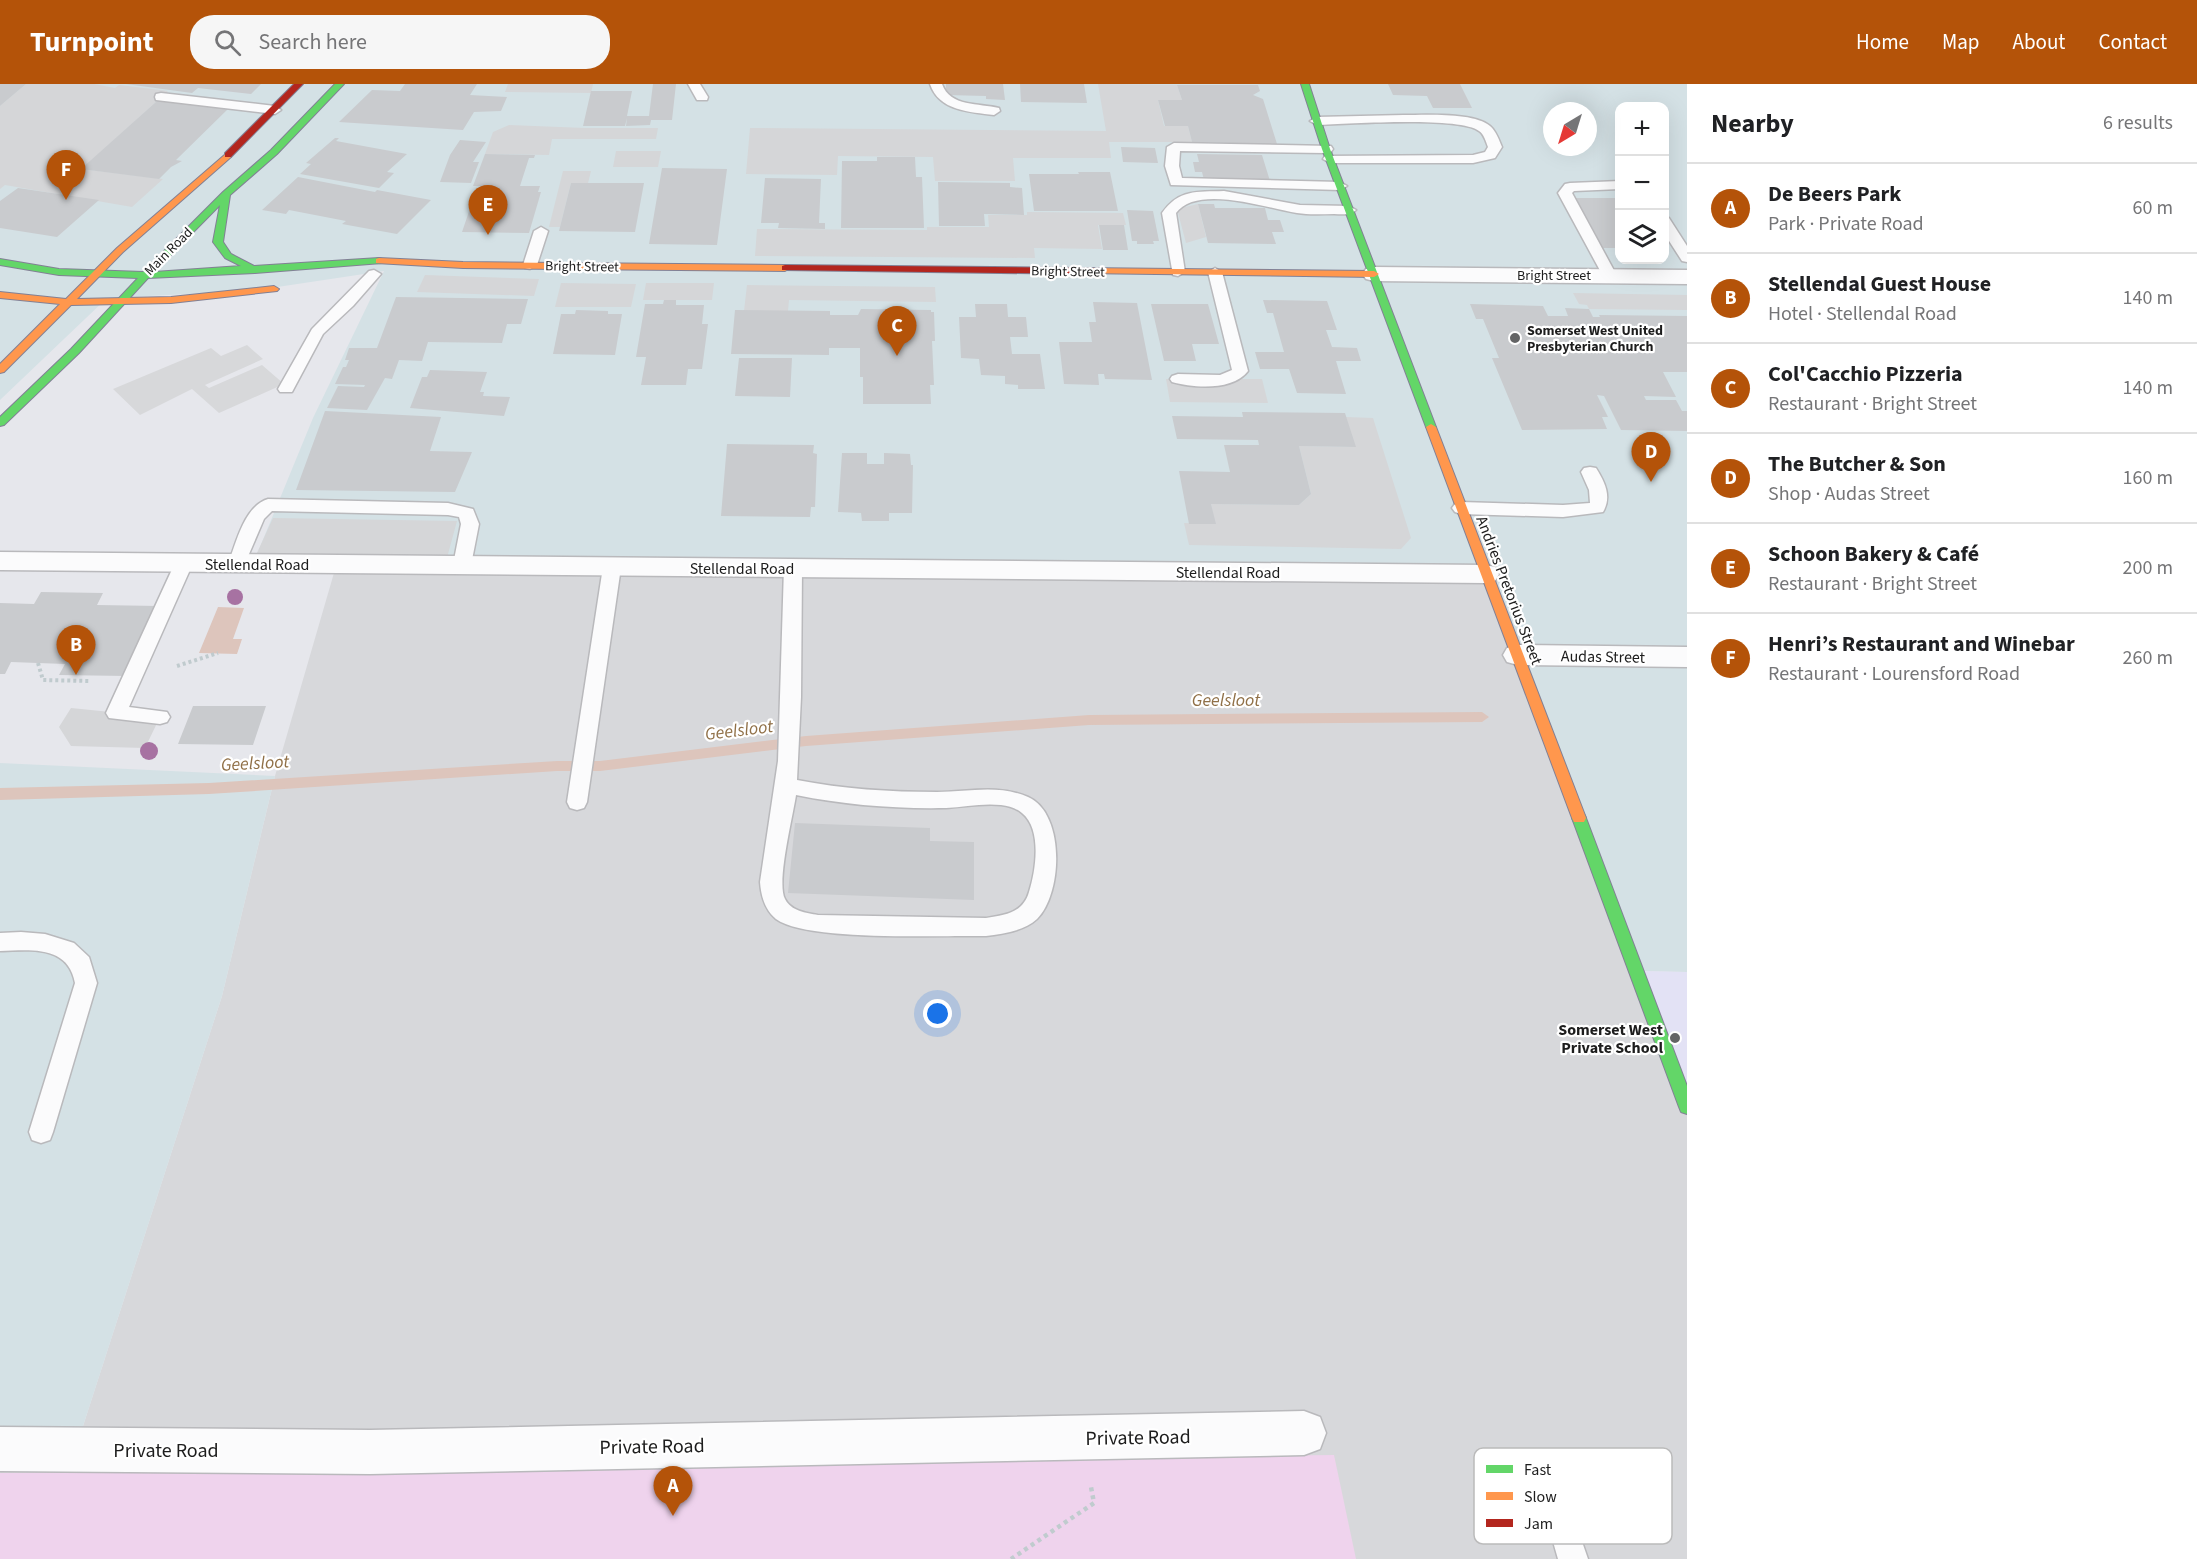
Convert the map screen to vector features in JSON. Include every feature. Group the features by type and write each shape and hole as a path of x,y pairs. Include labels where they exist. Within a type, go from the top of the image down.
{"street":[{"name":"Main Road","path":"0,370 120,250 249,136 299,84"},
{"name":"Main Road","path":"0,423 75,351 144,275 226,194 274,152 340,84"},
{"name":"Andries Pretorius Street","path":"1305,84 1328,154 1687,1107"},
{"path":"226,194 217,238 221,252 231,260 255,270"},
{"name":"Bright Street","path":"0,262 59,272 144,275 255,270 372,261 530,265 1687,277"},
{"name":"Bright Street","path":"354,277 448,264"},
{"path":"0,295 69,303 119,303 220,295 283,287"},
{"name":"Stellendal Road","path":"0,561 1485,574"},
{"name":"Audas Street","path":"1518,655 1687,657"},
{"name":"Private Road","path":"0,1449 370,1452 1304,1433"}],"lane":[{"path":"694,84 702,97"},
{"path":"936,84 940,95 953,103 994,111"},
{"path":"161,96 274,110"},
{"path":"1317,121 1395,119 1464,122 1481,126 1487,130 1495,147 1490,155 1473,159 1174,147 1172,166 1176,182 1340,186"},
{"path":"1610,276 1565,194 1570,187 1579,185 1615,184"},
{"path":"1178,272 1169,213 1178,201 1196,196 1224,195 1300,209 1349,210"},
{"path":"1669,228 1687,258"},
{"path":"530,265 541,231"},
{"path":"1178,379 1227,379 1236,376 1240,371 1215,272"},
{"path":"286,389 317,332 374,274"},
{"path":"1461,508 1563,511 1597,508 1600,503 1599,493 1590,472"},
{"path":"237,564 256,517 268,506 448,509 467,513 470,524 462,565"},
{"path":"160,717 116,712 184,563"},
{"path":"577,802 612,567"},
{"path":"787,786 852,797 946,800 998,797 1016,800 1030,807 1040,818 1045,836 1042,884 1034,907 1025,918 1008,924 986,927 858,926 799,921 785,914 777,906 772,895 787,786 793,568"},
{"path":"0,942 49,944 69,952 80,962 86,983 41,1132"},
{"path":"1568,1544 1573,1559"}],"path":[{"path":"1011,1559 1094,1503 1085,1438"}],"shaded area":[{"path":"0,84 1687,84 1687,972 1639,971 1486,579 253,564 313,418 384,271 250,291 107,298 0,400"},
{"path":"26,84 94,84 115,88 119,85 168,91 82,169 163,179 132,207 5,185 0,189 0,106"},
{"path":"508,84 593,84 591,93 505,92"},
{"path":"1098,84 1177,85 1182,100 1158,100 1164,126 1188,126 1192,142 1109,142 1111,158 1013,158 1015,181 935,181 933,157 838,156 837,175 746,174 750,128 1106,131"},
{"path":"509,125 658,128 656,139 552,139 549,155 485,154 493,132"},
{"path":"616,151 661,151 658,167 613,167"},
{"path":"563,171 591,171 588,183 571,183 560,227 549,227"},
{"path":"1198,204 1206,237 1186,243 1177,209"},
{"path":"1027,212 1123,213 1126,225 1098,225 1102,249 1034,248 1035,258 755,256 757,229 927,230 927,227 989,227 988,215 1027,215"},
{"path":"425,275 539,279 534,296 417,292"},
{"path":"561,283 636,284 631,307 555,307"},
{"path":"646,283 714,283 712,300 643,300"},
{"path":"747,285 935,287 936,302 789,300 788,311 744,311"},
{"path":"1573,293 1687,295 1687,310 1589,309 1587,305 1579,304"},
{"path":"247,345 263,359 205,385 209,388 262,365 284,384 219,413 192,389 140,415 113,389 211,348 221,356"},
{"path":"1166,379 1262,379 1268,403 1170,402"},
{"path":"1346,417 1373,418 1411,538 1401,549 1189,545 1184,523 1215,524 1211,504 1299,505 1311,494 1299,446 1355,447"},
{"path":"273,518 457,521 445,565 252,564"},
{"path":"336,566 1486,579 1687,1093 1687,1559 0,1559 0,1456 73,1457 222,996 275,776"},
{"path":"218,607 244,608 233,639 242,639 237,654 199,653"},
{"path":"71,708 160,717 145,748 71,746 59,727"},
{"path":"0,763 275,776 222,996 73,1457 0,1456"},
{"name":"Somerset West Private School","path":"1639,971 1687,972 1687,1104"},
{"path":"1334,1455 1356,1559 0,1559 0,1473"}],"building":[{"path":"0,84 26,84 0,106"},
{"path":"126,84 261,84 251,94 198,88 192,93"},
{"path":"405,84 477,84 470,95 507,97 501,111 474,112 463,130 339,122 372,90 400,91"},
{"path":"653,84 676,84 672,120 651,120 650,125 626,126 627,118 625,126 583,126 591,91 632,91 627,116 649,116"},
{"path":"946,84 1003,84 1005,100 986,99 986,96 946,95"},
{"path":"1020,84 1084,84 1087,103 1021,102"},
{"path":"1388,84 1460,84 1472,108 1433,108 1427,96 1393,95"},
{"path":"1177,85 1258,85 1260,91 1253,95 1263,99 1277,144 1192,142 1188,126 1165,126 1158,100 1182,100"},
{"path":"157,101 228,109 176,160 182,161 171,167 159,179 81,169"},
{"path":"335,138 339,138 336,141 407,154 387,172 394,173 379,188 300,174 311,164 306,163"},
{"path":"460,140 486,142 473,162 479,162 471,183 440,182 450,155"},
{"path":"1121,147 1155,148 1158,163 1123,162"},
{"path":"485,154 535,155 534,158 529,158 520,186 540,186 538,192 541,192 529,233 462,232 476,191 479,191 481,186 473,186"},
{"path":"1197,154 1262,155 1270,181 1204,180 1202,172 1195,172 1193,162 1199,162"},
{"path":"877,157 915,157 916,177 922,177 924,228 841,228 842,161 877,161"},
{"path":"662,168 727,169 717,245 649,244"},
{"path":"1078,172 1110,172 1118,211 1034,211 1029,174 1079,174"},
{"path":"298,177 431,200 397,234 342,224 346,221 289,210 286,214 262,210"},
{"path":"765,178 821,179 819,223 825,223 825,229 778,228 779,223 761,223"},
{"path":"938,182 1010,183 1010,187 1022,188 1024,215 984,214 985,226 939,226"},
{"path":"571,183 644,183 635,232 559,231"},
{"path":"18,188 99,200 57,237 0,228 0,201"},
{"path":"1571,198 1615,198 1615,248 1601,248"},
{"path":"1198,204 1214,204 1215,208 1265,208 1268,220 1280,220 1284,232 1272,232 1276,244 1208,243"},
{"path":"1127,210 1153,211 1159,241 1153,241 1154,244 1137,244 1137,241 1132,241"},
{"path":"1099,225 1124,225 1128,250 1103,250"},
{"path":"396,297 528,299 521,324 507,324 502,343 428,342 422,361 399,360 392,379 385,378 367,410 327,408 338,386 364,387 365,385 335,384 349,360 345,360 349,348 377,348"},
{"path":"664,300 676,300 676,305 704,305 702,324 708,324 702,369 688,369 686,385 641,385 646,357 636,357 645,304 663,304"},
{"path":"1263,300 1327,301 1337,330 1326,330 1332,347 1357,348 1361,361 1336,361 1346,394 1297,393 1289,369 1260,369 1255,352 1284,352 1273,313 1267,313"},
{"path":"1093,302 1137,303 1152,380 1105,379 1104,374 1098,374 1099,385 1064,384 1059,342 1092,342 1089,322 1096,322"},
{"path":"975,304 1007,304 1008,317 1026,317 1028,337 1010,337 1012,354 1040,354 1045,389 1018,389 1018,385 1005,384 1005,376 981,375 979,359 961,358 959,317 976,317"},
{"path":"1151,304 1208,304 1219,344 1192,344 1196,361 1164,361"},
{"path":"1470,304 1543,306 1548,316 1568,316 1565,308 1589,309 1593,317 1600,317 1599,315 1687,316 1687,372 1663,372 1676,397 1644,396 1646,400 1676,400 1682,411 1687,411 1687,431 1621,430 1604,396 1597,395 1608,417 1602,417 1607,429 1522,430 1492,358 1499,358 1483,319 1476,319"},
{"path":"861,309 931,310 934,312 935,341 932,341 934,385 930,385 931,404 863,404 860,348 829,348 829,355 731,354 735,310 830,311 830,315 858,315"},
{"path":"576,310 622,314 615,355 553,354 561,314 575,314"},
{"path":"739,358 792,358 790,397 735,396"},
{"path":"430,370 487,372 480,392 484,392 483,396 510,397 504,416 410,408 422,377 427,377"},
{"path":"325,411 441,417 430,451 472,452 455,492 296,490"},
{"path":"1242,412 1345,413 1356,447 1299,446 1311,494 1299,505 1211,504 1216,524 1189,524 1179,471 1230,472 1224,445 1259,445 1258,440 1177,439 1172,416 1243,417"},
{"path":"727,444 814,445 813,453 817,454 815,507 811,507 810,517 721,516"},
{"path":"842,453 867,453 867,464 884,464 884,453 910,454 911,465 913,465 912,513 889,513 889,521 862,521 861,513 838,512"},
{"path":"41,592 103,593 97,605 159,606 127,676 59,675 65,664 11,662 5,674 0,674 0,603 34,604"},
{"path":"193,706 266,706 253,745 178,744"},
{"path":"795,823 930,828 930,841 974,842 974,900 788,893"}],"waterway":[{"name":"Geelsloot","path":"0,794 209,789 557,766 600,766 806,741 1089,720 1482,717"}],"traffic: fast":[{"path":"0,423 75,351 162,257 226,194 274,152 340,84"},
{"path":"1305,84 1326,149 1431,427"},
{"path":"226,194 218,242 228,256 255,270"},
{"path":"0,262 59,272 144,275 379,261"},
{"path":"1579,818 1687,1107"}],"traffic: slow":[{"path":"0,370 120,250 228,155"},
{"path":"379,261 463,265 785,268"},
{"path":"1082,271 1374,274"},
{"path":"0,295 69,302 137,302 274,289"},
{"path":"1431,427 1579,818"}],"traffic: jam":[{"path":"228,155 299,84"},
{"path":"785,268 1082,271"}],"place":[{"name":"Henri’s Restaurant and Winebar","path":"66,200"},
{"name":"Schoon Bakery & Café","path":"488,235"},
{"name":"Somerset West United Presbyterian Church","path":"1515,338"},
{"name":"Col'Cacchio Pizzeria","path":"897,356"},
{"name":"The Butcher & Son","path":"1651,482"},
{"name":"Stellendal Guest House","path":"76,675"},
{"name":"Somerset West Private School","path":"1675,1038"},
{"name":"De Beers Park","path":"673,1516"}]}
